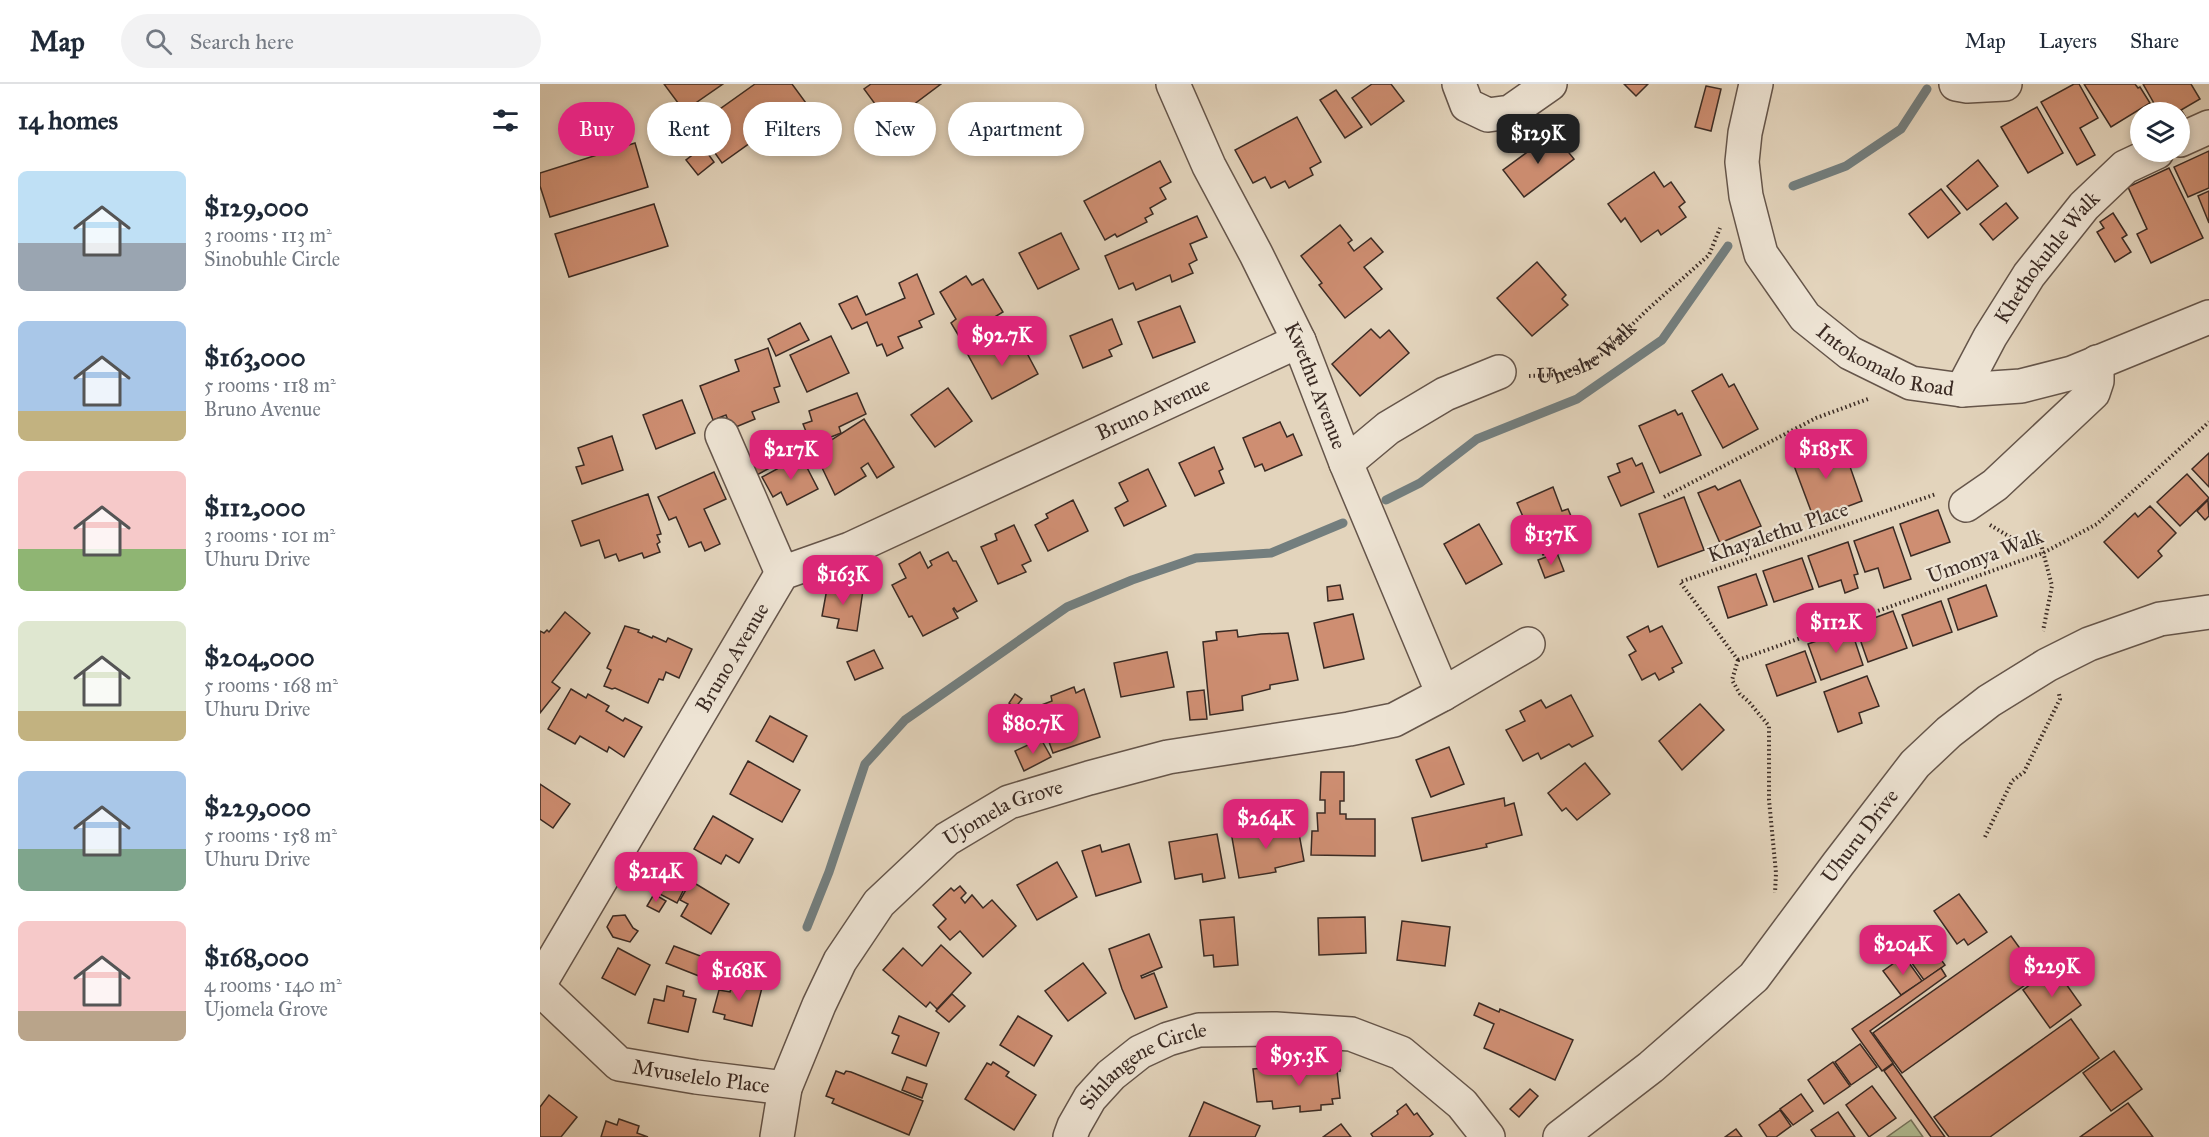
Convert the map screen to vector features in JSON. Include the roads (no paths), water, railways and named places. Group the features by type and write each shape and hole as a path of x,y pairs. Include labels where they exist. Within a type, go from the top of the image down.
{"street":[{"name":"Kwethu Avenue","path":"1173,84 1209,166 1299,341 1346,463 1443,694"},
{"path":"1463,94 1488,115 1510,112 1550,84"},
{"name":"Intokomalo Road","path":"1756,84 1744,133 1742,162 1746,196 1761,254 1805,317 1850,353 1911,383 1962,390 2021,386 2072,373 2209,317"},
{"path":"1956,84 1967,86 2005,84"},
{"path":"2190,136 2209,127"},
{"name":"Khethokuhle Walk","path":"1962,390 1990,337 2029,276 2085,206 2125,167 2136,162"},
{"name":"Bruno Avenue","path":"540,983 782,573 850,549 1299,341"},
{"path":"1966,505 1995,485 2092,393 2097,381 2097,362"},
{"name":"Uheshe Walk","path":"1346,463 1388,428 1444,394 1499,372"},
{"path":"722,435 782,573"},
{"name":"Uhuru Drive","path":"1560,1137 1651,1067 1754,977 1915,764 1949,732 1989,701 2047,665 2090,644 2160,619 2209,612"},
{"name":"Ujomela Grove","path":"777,1137 785,1088 840,961 879,903 947,839 1010,802 1089,778 1168,757 1394,720 1528,644"},
{"name":"Mvuselelo Place","path":"540,989 619,1064 696,1077 785,1088"},
{"name":"Sihlangene Circle","path":"1071,1137 1074,1126 1090,1098 1111,1075 1140,1052 1199,1030 1276,1029 1351,1034 1401,1053 1462,1104 1488,1137"}],"waterway":[{"path":"1793,186 1846,166 1901,129 1927,89"},
{"path":"1386,500 1420,483 1477,439 1577,399 1662,340 1728,246"},
{"path":"807,927 829,872 865,764 905,720 1067,607 1132,580 1196,558 1271,553 1343,523"}]}
